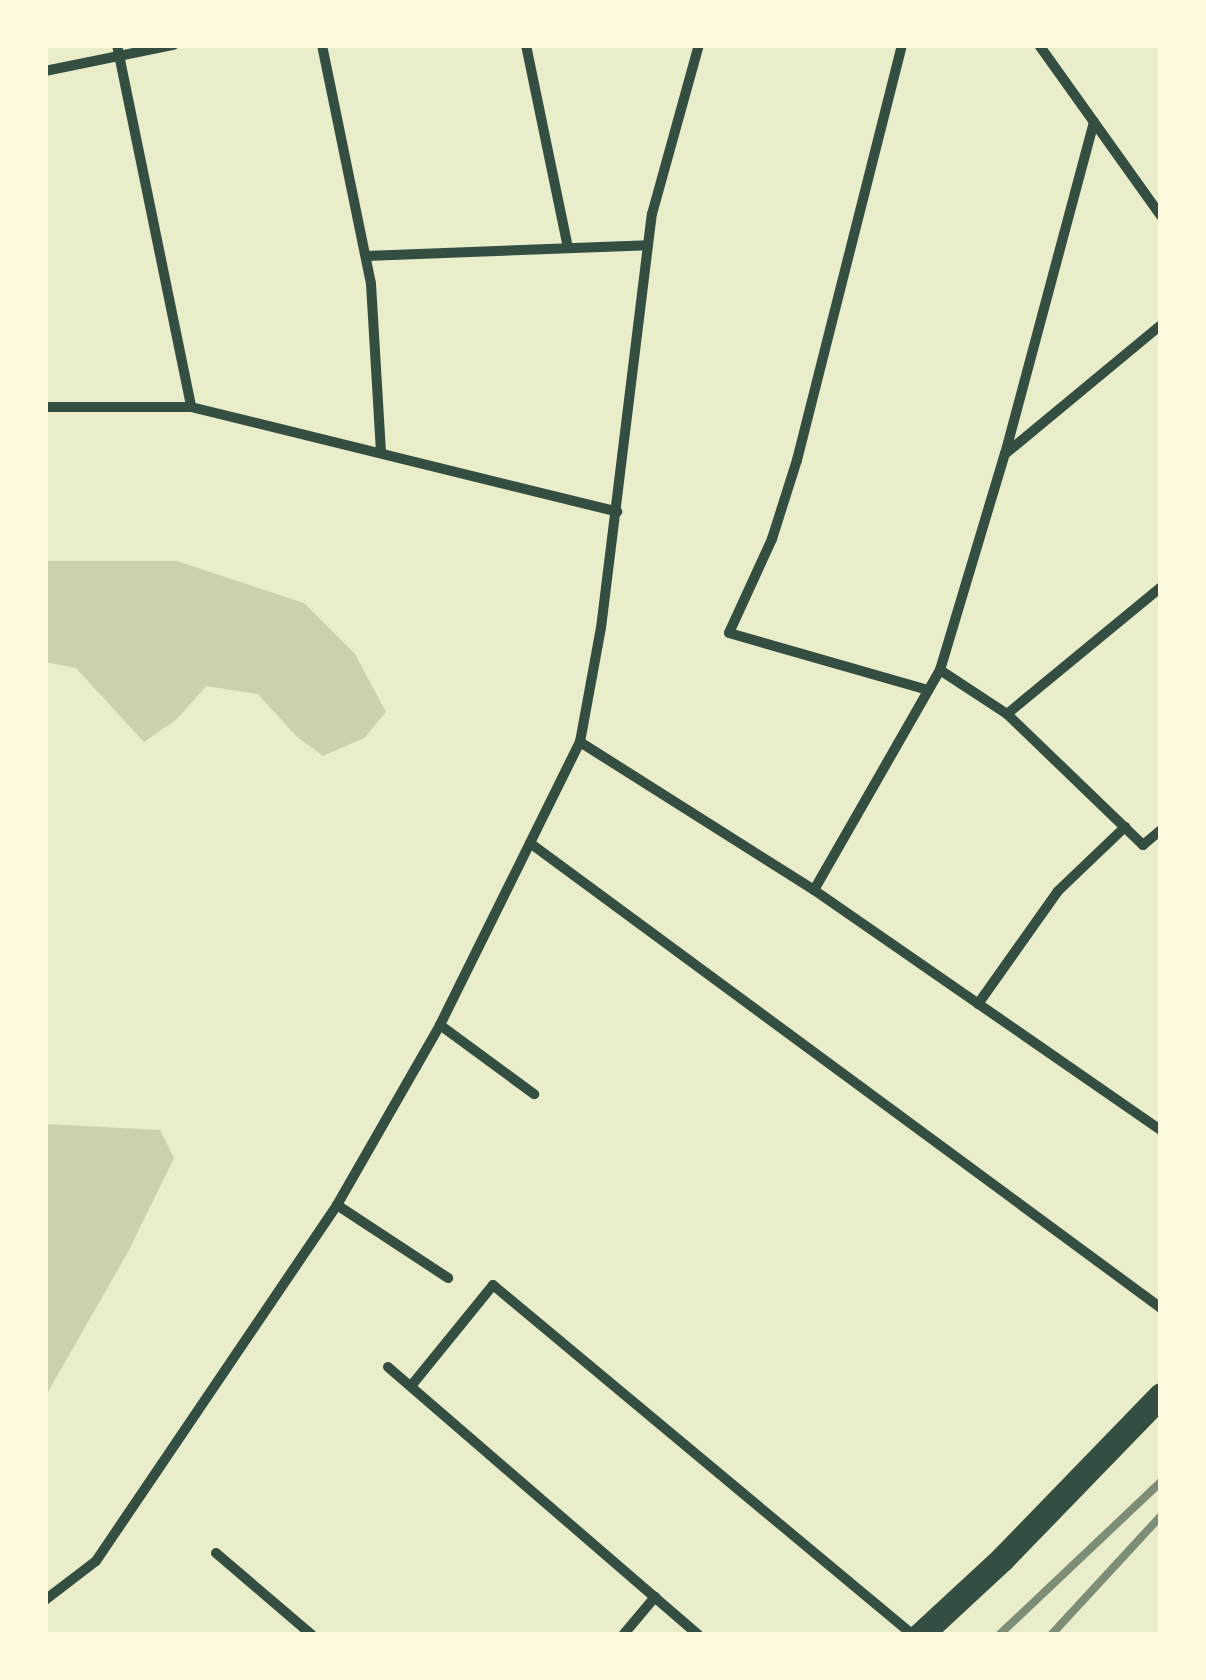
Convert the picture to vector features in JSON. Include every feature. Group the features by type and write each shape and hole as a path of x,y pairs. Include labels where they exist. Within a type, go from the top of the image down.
{"main road":[{"path":"917,1635 1002,1559 1161,1395"}],"street":[{"path":"45,71 118,51 174,45"},
{"path":"322,45 366,256 381,454"},
{"path":"526,45 568,247"},
{"path":"45,1600 96,1561 337,1205 440,1025 580,742 616,512 648,246 683,92 699,45"},
{"path":"902,45 798,460 772,539 729,633 928,690"},
{"path":"1039,45 1161,216"},
{"path":"118,51 190,407"},
{"path":"814,890 940,670 1006,454 1094,122"},
{"path":"366,256 648,246"},
{"path":"1006,454 1161,324"},
{"path":"45,407 190,407 616,512"},
{"path":"1007,714 1161,587"},
{"path":"940,670 1007,714 1143,845 1161,830"},
{"path":"580,742 814,890 1161,1130"},
{"path":"978,1004 1058,891 1124,827"},
{"path":"530,843 1161,1308"},
{"path":"440,1025 534,1094"},
{"path":"337,1205 448,1278"},
{"path":"411,1386 493,1285 917,1635"},
{"path":"388,1366 698,1635"},
{"path":"216,1554 312,1635"},
{"path":"624,1635 654,1597"}],"green space":[{"path":"45,561 177,561 304,603 355,654 386,712 364,738 323,756 296,736 258,694 206,686 177,719 144,742 76,668 45,662"},
{"path":"45,1124 160,1130 174,1158 128,1252 45,1397"}],"railway":[{"path":"999,1635 1161,1482"},
{"path":"1051,1635 1161,1516"}]}
